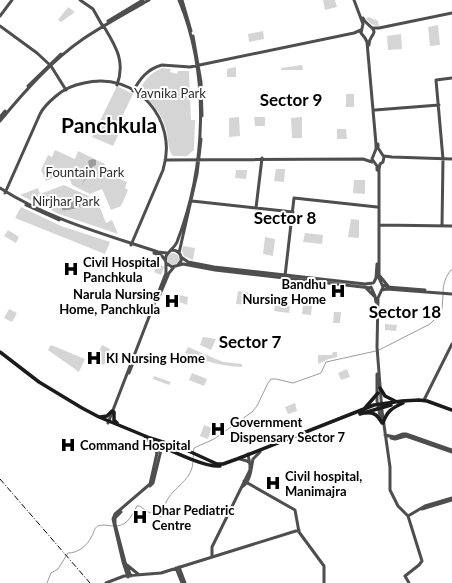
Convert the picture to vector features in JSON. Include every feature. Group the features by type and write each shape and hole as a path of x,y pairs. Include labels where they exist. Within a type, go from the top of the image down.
{"main road":[{"path":"0,353 37,383 80,409 150,441 191,452 217,464 223,464 362,412 397,402 411,400 425,401 452,411"},
{"path":"0,353 39,382 99,417 150,438 198,462 218,467 362,412 373,413 383,423 388,412 403,403"},
{"path":"380,388 385,396 397,402"},
{"path":"362,412 378,393"},
{"path":"380,406 414,402 427,403 452,411"},
{"path":"99,417 107,416 113,411"},
{"path":"113,411 114,420 120,426"}],"street":[{"path":"0,16 12,0"},
{"path":"80,0 93,9 116,52 119,63 117,84"},
{"path":"0,117 49,66 82,40 143,0"},
{"path":"102,26 149,0"},
{"path":"179,0 192,39 198,66"},
{"path":"145,328 169,273 180,263 181,242 192,201 198,159 200,109 198,66 194,40 182,0"},
{"path":"355,0 364,22 372,28 379,28 452,14"},
{"path":"355,0 363,22 362,29 367,42 376,144 373,154 374,163 377,169 376,278 371,288"},
{"path":"384,161 378,144 369,42 370,37 374,32 379,30 452,14"},
{"path":"198,66 354,33 367,25"},
{"path":"0,27 49,66 65,90"},
{"path":"372,28 374,32"},
{"path":"134,91 144,77 158,68 170,66 183,69 353,35 370,37"},
{"path":"0,121 49,66"},
{"path":"442,226 443,159 436,80 452,78"},
{"path":"6,193 43,108 65,90 91,82 117,84 134,91 150,104 160,120 166,138 165,159 162,170 131,244"},
{"path":"375,110 439,105"},
{"path":"262,159 364,157 373,154 382,154 392,158 452,160"},
{"path":"165,159 363,159 380,164 384,161 392,159 443,159"},
{"path":"109,422 166,273 165,256 177,242 187,213 198,159"},
{"path":"256,208 262,159"},
{"path":"380,164 378,225 379,275 380,282 389,290"},
{"path":"0,189 54,216 162,256 170,266 184,264 215,270 365,284 380,282"},
{"path":"285,277 294,198 377,207"},
{"path":"192,201 293,212"},
{"path":"378,225 452,226"},
{"path":"131,244 158,252 167,253"},
{"path":"171,250 180,253"},
{"path":"181,257 188,262 208,266 365,287 371,288 374,292 376,298 378,393 390,466 390,490 398,506 408,516 422,561 419,566 405,576 409,583"},
{"path":"379,275 389,290"},
{"path":"380,406 377,352 378,303 383,285"},
{"path":"365,287 376,298"},
{"path":"374,292 377,293 389,290 452,293"},
{"path":"425,401 452,344"},
{"path":"425,401 452,347"},
{"path":"385,436 395,439 406,436 452,451"},
{"path":"150,441 158,454"},
{"path":"129,576 125,568 115,526 115,518 144,493 153,483 161,444"},
{"path":"158,454 168,448"},
{"path":"213,558 212,547 250,470 254,456 260,452"},
{"path":"249,455 251,463"},
{"path":"240,459 247,460 251,463"},
{"path":"244,483 253,486 294,509 296,512 298,530"},
{"path":"244,483 256,490"},
{"path":"408,516 425,506 452,499"},
{"path":"295,512 300,537 322,563 324,570 324,583"},
{"path":"115,526 129,576"},
{"path":"106,583 120,577 154,575 213,558 298,530"},
{"path":"126,563 138,574"},
{"path":"120,577 125,568"},
{"path":"110,583 138,574 161,573 178,568"},
{"path":"178,568 184,583"}],"green space":[{"path":"323,0 335,0 337,7 325,10"},
{"path":"68,7 75,12 61,22 58,20"},
{"path":"369,17 378,21 379,26 370,23 366,18"},
{"path":"438,25 440,45 430,46 428,27"},
{"path":"263,31 264,39 249,42 248,34"},
{"path":"401,34 402,49 388,50 387,36"},
{"path":"302,65 303,70 281,70 281,68"},
{"path":"236,67 236,77 227,77 227,69"},
{"name":"Yavnika Park","path":"162,68 171,69 170,72 177,74 178,71 189,71 191,120 195,120 194,150 187,156 173,156 169,147 167,132 162,118 152,103 139,90 148,77"},
{"path":"117,86 133,94 119,123 123,125 113,146 92,137"},
{"path":"346,94 354,94 354,107 346,107"},
{"path":"239,117 240,136 229,137 229,118"},
{"path":"254,117 265,117 265,126 255,126"},
{"path":"302,117 302,138 292,138 291,118"},
{"path":"337,129 346,129 347,139 337,139"},
{"name":"Fountain Park","path":"55,150 75,159 78,151 105,164 102,171 127,182 125,188 128,190 121,206 111,210 102,189 90,194 72,185 67,172 46,181 41,170 48,155 52,157"},
{"path":"276,169 285,169 284,182 274,181"},
{"path":"236,170 247,170 246,179 235,178"},
{"path":"354,180 365,180 365,194 353,193"},
{"name":"Nirjhar Park","path":"64,185 97,200 106,223 112,220 118,234 59,214 20,195 38,188 40,194"},
{"path":"21,207 61,226 110,242 105,254 15,218"},
{"path":"351,219 359,220 359,238 348,237"},
{"path":"8,230 19,237 16,243 4,236"},
{"path":"305,233 323,235 322,244 303,242"},
{"path":"265,237 275,239 273,256 263,254"},
{"path":"183,246 195,248 193,260 184,256 182,250"},
{"path":"171,253 175,253 179,259 175,265 171,265 167,261 167,257"},
{"path":"158,262 164,267 161,275 154,272"},
{"path":"238,291 248,292 247,305 236,304"},
{"path":"179,295 188,297 187,305 177,301"},
{"path":"304,297 313,298 311,315 302,314"},
{"path":"275,304 290,306 289,313 274,311"},
{"path":"9,309 17,313 12,322 4,318"},
{"path":"334,312 341,312 340,323 333,323"},
{"path":"385,324 397,325 396,331 385,330"},
{"path":"203,337 216,339 211,350 200,345"},
{"path":"51,345 85,359 79,372 48,350"},
{"path":"102,345 110,349 104,365 95,361"},
{"path":"188,347 223,362 242,364 242,367 206,361 185,353"},
{"path":"333,352 337,352 337,357 318,364 318,355 332,355"},
{"path":"347,369 350,377 341,380 338,373"},
{"path":"192,373 207,379 204,386 189,380"},
{"path":"154,376 171,382 169,385 153,379"},
{"path":"295,403 297,411 288,414 285,407"},
{"path":"204,425 212,428 208,439 200,436"}],"shaded area":[{"path":"92,159 96,160 96,165 92,167 93,175 87,176 81,187 86,176 83,170 89,166 88,161"},
{"path":"73,198 81,198 85,201 85,203 74,209 62,210 62,205 72,201"}],"waterway":[{"path":"443,292 445,280 449,272 452,270"},
{"path":"379,350 430,324 438,316 442,309 443,295"},
{"path":"193,459 194,448 214,439 252,412 257,406 271,379 293,383 321,373 326,362 376,351"},
{"path":"117,526 127,522 137,506 140,506 146,511 161,517 165,514 167,500 189,475 193,462"},
{"path":"47,583 51,573 58,569 68,553 75,552 85,546 98,526 114,526"}],"railway":[{"path":"0,479 90,583"}],"place":[{"name":"Civil Hospital Panchkula","path":"71,269"},
{"name":"Bandhu Nursing Home","path":"338,291"},
{"name":"Narula Nursing Home, Panchkula","path":"172,301"},
{"name":"Kl Nursing Home","path":"94,358"},
{"name":"Government Dispensary Sector 7","path":"218,429"},
{"name":"Command Hospital","path":"68,445"},
{"name":"Civil hospital, Manimajra","path":"273,483"},
{"name":"Dhar Pediatric Centre","path":"140,517"}],"district":[{"name":"Sector 9","path":"291,100"},
{"name":"Panchkula","path":"109,126"},
{"name":"Sector 8","path":"285,218"},
{"name":"Sector 18","path":"405,312"},
{"name":"Sector 7","path":"250,342"}]}
